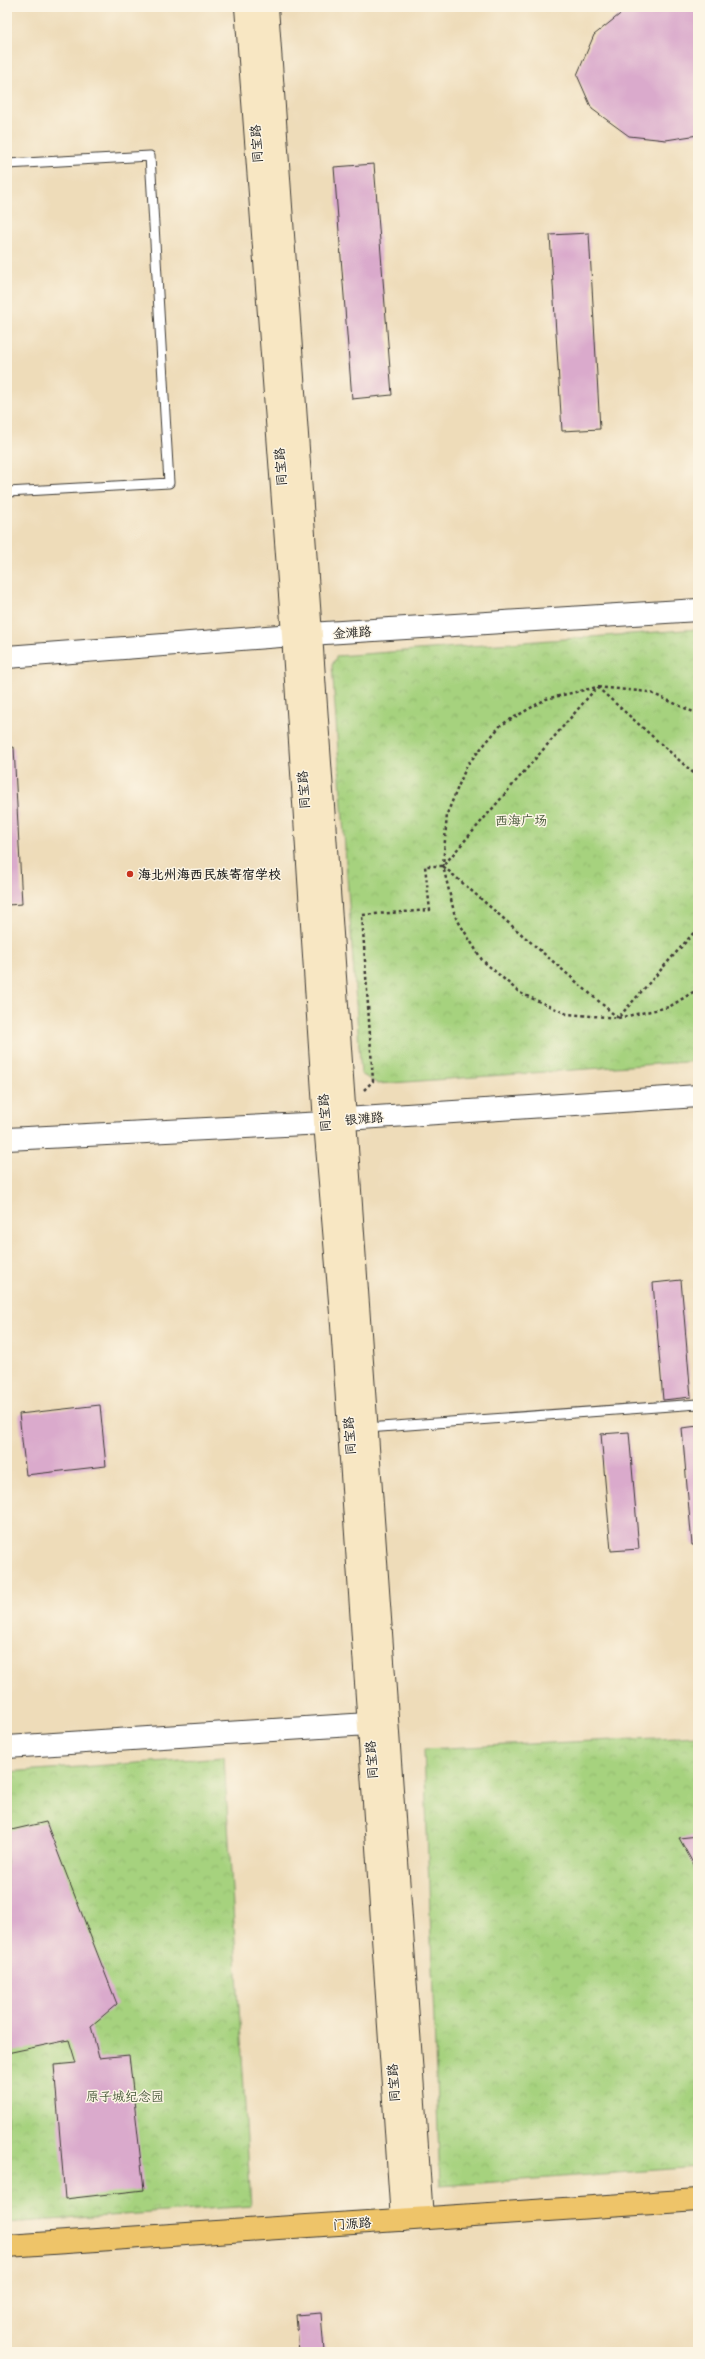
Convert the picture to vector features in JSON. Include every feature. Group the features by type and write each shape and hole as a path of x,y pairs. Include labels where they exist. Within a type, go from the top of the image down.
{"main road":[{"name":"同宝路","path":"246,7 302,635"},
{"name":"同宝路","path":"267,7 302,635 335,1121 342,1325 378,1722 412,2219"},
{"name":"同宝路","path":"335,1121 367,1428 378,1722"},
{"name":"门源路","path":"7,2246 698,2200"}],"street":[{"name":"金滩路","path":"7,656 302,635 698,610"},
{"name":"银滩路","path":"7,1138 335,1121 698,1096"},
{"path":"7,1747 378,1722"}],"lane":[{"path":"7,164 150,156 169,483 7,492"},
{"path":"367,1428 698,1404"}],"path":[{"path":"597,687 698,777"},
{"path":"443,866 597,687"},
{"path":"698,714 649,692 597,687 546,699 501,726 467,765 447,814 443,866 455,916 482,960 520,993 567,1014 618,1018 669,1007 698,989"},
{"path":"364,1090 373,1081 362,915 430,910 425,866 443,866 618,1018"},
{"path":"618,1018 698,928"}],"green space":[{"name":"西海广场","path":"698,629 698,1061 378,1084 361,1074 332,665 337,656"},
{"path":"698,1736 698,2167 440,2186 424,1749"},
{"name":"原子城纪念园","path":"224,1757 251,2206 7,2223 7,1772"}],"building":[{"path":"646,7 690,7 698,9 698,135 666,140 629,136 592,109 577,75 594,35 624,11"},
{"path":"374,164 392,395 352,399 334,167"},
{"path":"589,233 600,429 562,431 550,235"},
{"path":"14,747 22,904 7,905 7,748"},
{"path":"681,1280 691,1397 663,1400 653,1283"},
{"path":"100,1405 106,1466 26,1475 19,1414"},
{"path":"698,1426 698,1545 692,1545 682,1428"},
{"path":"629,1432 639,1549 611,1551 601,1434"},
{"path":"46,1822 117,2004 91,2026 99,2058 129,2055 144,2190 65,2199 54,2065 76,2063 69,2040 7,2053 7,1831"},
{"path":"698,1836 698,1872 679,1838"},
{"path":"321,2313 324,2352 299,2352 296,2315"}],"place":[{"name":"海北州海西民族寄宿学校","path":"130,874"}]}
